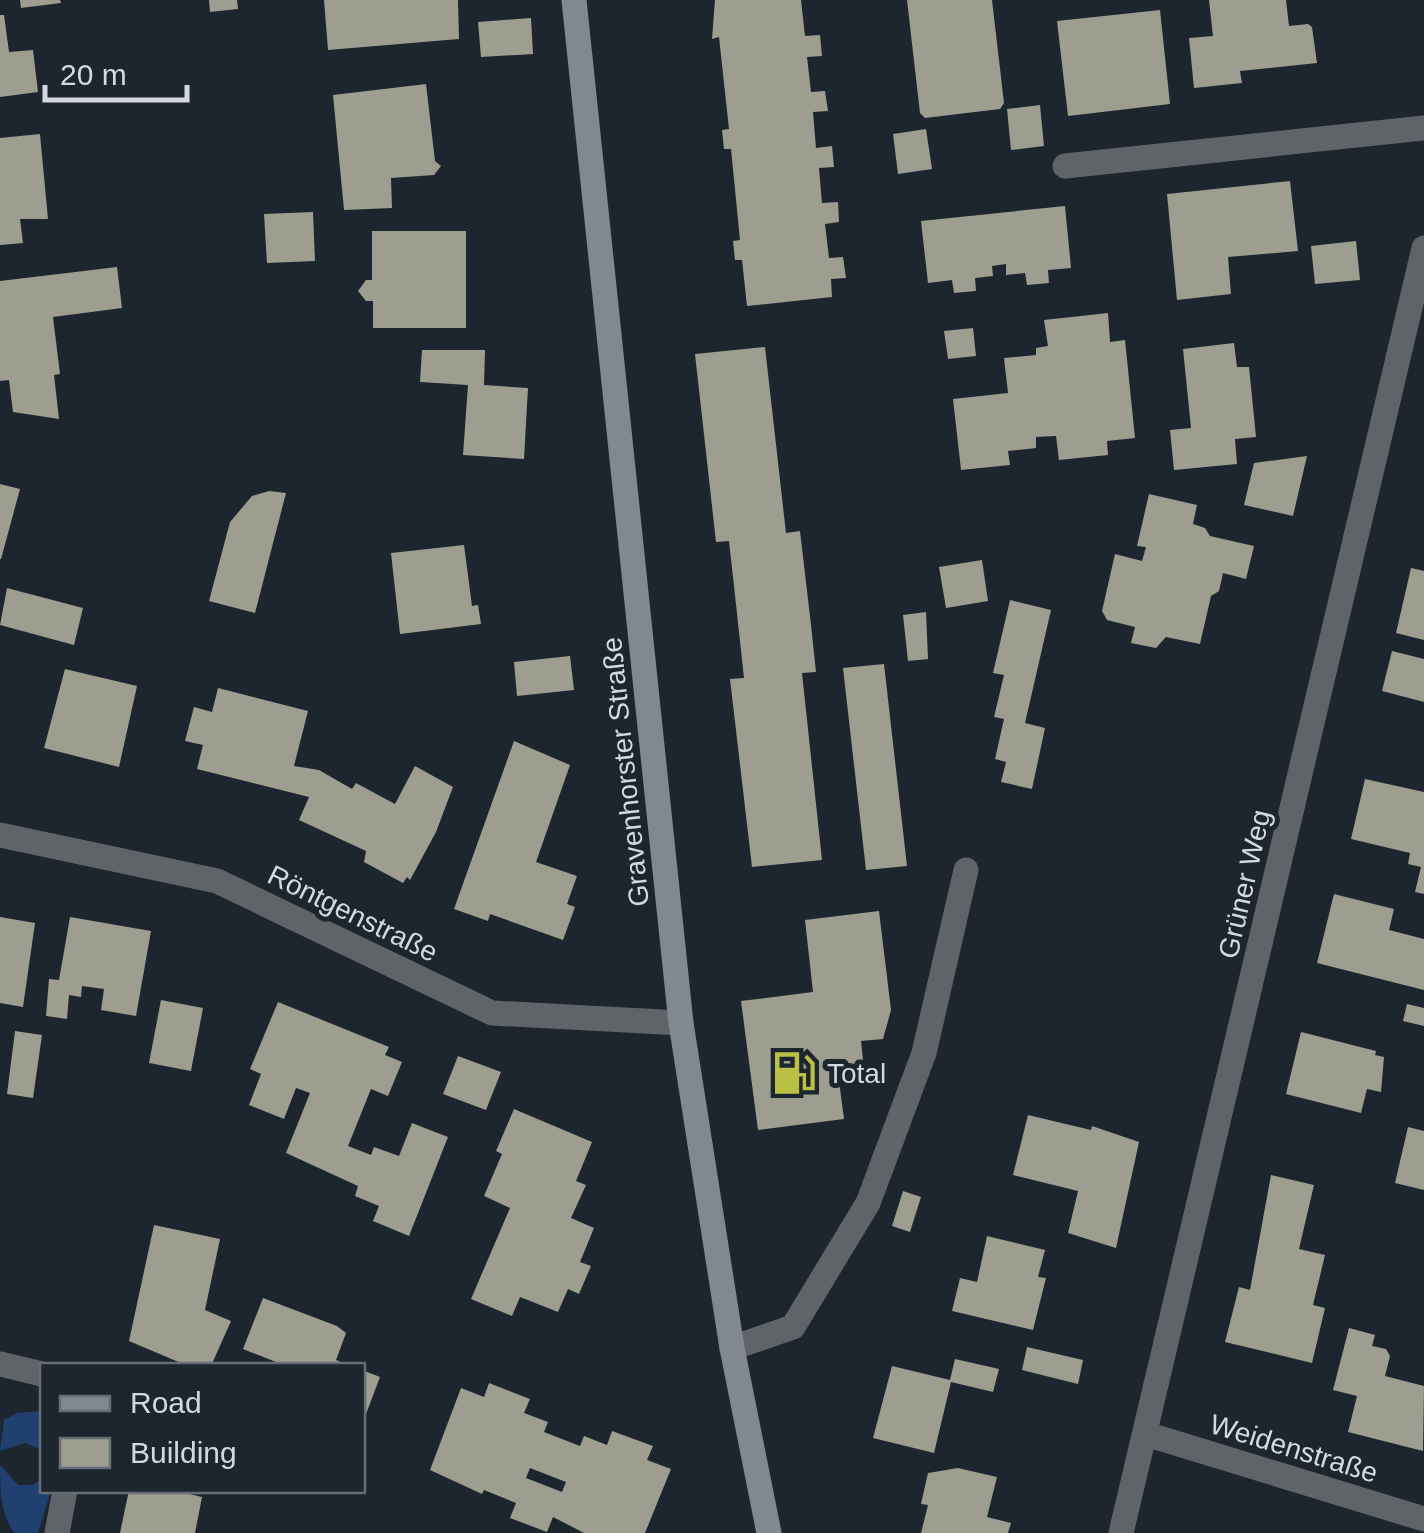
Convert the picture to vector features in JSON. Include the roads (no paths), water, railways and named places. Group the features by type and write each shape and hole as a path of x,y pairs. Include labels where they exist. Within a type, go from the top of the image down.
{"main road":[{"name":"Gravenhorster Straße","path":"574,0 681,1024 732,1348 769,1533"}],"street":[{"path":"1065,166 1424,128"},
{"name":"Grüner Weg","path":"1121,1533 1424,248"},
{"name":"Röntgenstraße","path":"0,835 217,881 492,1013 681,1024"},
{"path":"732,1348 793,1327 868,1202 924,1052 966,870"},
{"path":"0,1364 40,1374"},
{"name":"Weidenstraße","path":"1146,1434 1424,1519"},
{"path":"57,1533 64,1493"}],"place":[{"name":"Total","path":"794,1073"}]}
